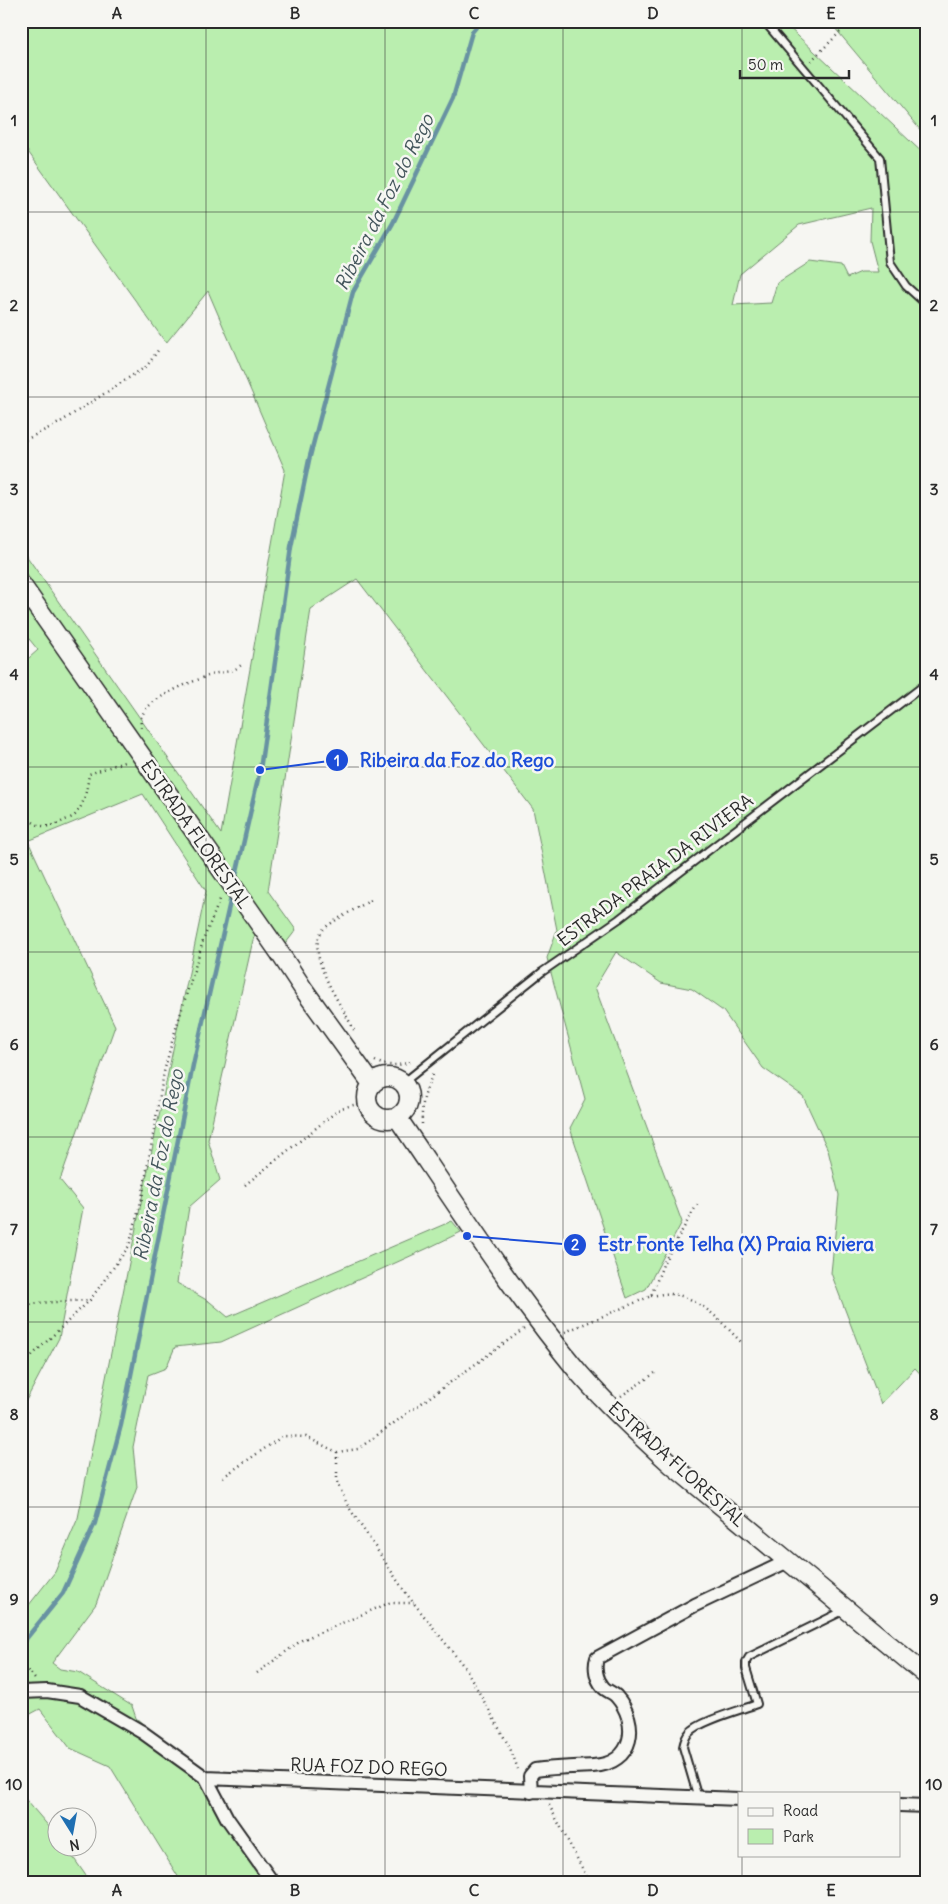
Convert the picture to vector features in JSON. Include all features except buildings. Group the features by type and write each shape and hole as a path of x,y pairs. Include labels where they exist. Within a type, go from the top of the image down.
{"main road":[{"name":"ESTRADA FLORESTAL","path":"21,584 304,990 372,1084"},
{"path":"387,1077 396,1078 403,1083 408,1092 409,1102 405,1111 397,1118 384,1119 372,1113 366,1102 367,1092 372,1084 379,1079 387,1077"},
{"name":"ESTRADA FLORESTAL","path":"397,1118 455,1204 552,1338 581,1375 635,1432 672,1465 927,1676"}],"street":[{"path":"533,1792 530,1776 535,1770 606,1765 618,1760 626,1750 629,1722 624,1708 615,1694 603,1687 594,1665 597,1658 695,1605 788,1561"},
{"path":"21,1692 47,1691 80,1696 142,1732 206,1778 227,1818 274,1883"},
{"name":"RUA FOZ DO REGO","path":"206,1778 738,1799"},
{"path":"900,1805 927,1806"}],"lane":[{"path":"764,21 880,158 890,262 906,286 927,305"},
{"name":"ESTRADA PRAIA DA RIVIERA","path":"403,1083 542,972 618,920 927,683"},
{"path":"698,1798 683,1747 685,1739 699,1725 757,1704 746,1668 746,1662 749,1657 847,1609"}],"path":[{"path":"804,68 851,21"},
{"path":"21,442 59,423 147,366 159,349"},
{"path":"21,1366 90,1300 129,1246 142,1198 164,1072 223,873"},
{"path":"356,1035 323,972 317,956 318,942 323,929 373,899"},
{"path":"424,1132 421,1106 427,1086 435,1071"},
{"path":"245,1185 341,1108 366,1102"},
{"path":"651,1296 664,1262 698,1203"},
{"path":"552,1338 651,1296 671,1294 692,1300 712,1312 742,1343"},
{"path":"21,1307 38,1303 90,1300"},
{"path":"223,1477 283,1436 306,1437 338,1452 358,1448 538,1319"},
{"path":"609,1404 655,1372"},
{"path":"338,1452 337,1482 348,1506 405,1592 466,1670 533,1792 590,1883"},
{"path":"257,1673 302,1640 389,1603 414,1603"}],"green space":[{"path":"21,21 782,21 927,157 927,1381 915,1368 881,1404 831,1273 839,1195 828,1150 803,1096 763,1068 723,1011 692,989 661,983 616,952 595,987 682,1222 646,1289 627,1298 570,1128 585,1099 547,958 557,930 533,809 357,579 311,609 268,891 296,930 279,952 259,924 253,940 208,1140 220,1180 189,1207 177,1283 210,1302 228,1317 452,1221 461,1232 221,1342 175,1347 166,1368 148,1375 133,1447 137,1487 96,1604 52,1663 60,1669 78,1672 132,1706 136,1718 206,1778 273,1883 182,1883 110,1766 70,1748 40,1709 21,1719 21,1615 55,1572 78,1518 206,891 143,794 28,841 115,1026 60,1180 83,1208 59,1338 21,1410 21,665 38,650 21,629 21,548 221,834 285,470 208,291 166,343 21,142","holes":["871,208 870,241 878,272 861,272 847,278 841,266 810,262 777,283 771,303 733,305 740,274 799,225"]},
{"path":"829,21 927,21 927,138"},
{"path":"21,1410 24,1488 21,1493"},
{"path":"21,1794 48,1826 48,1856 72,1856 91,1883 21,1883"}],"waterway":[{"name":"Ribeira da Foz do Rego","path":"235,880 260,770 291,547 309,460 353,292 393,223 453,98 472,32 481,21"},
{"name":"Ribeira da Foz do Rego","path":"21,1645 63,1593 95,1523 121,1425 193,1065 232,893"}],"place":[{"name":"Ribeira da Foz do Rego","path":"260,770"},
{"name":"Estr Fonte Telha (X) Praia Riviera","path":"467,1236"}]}
